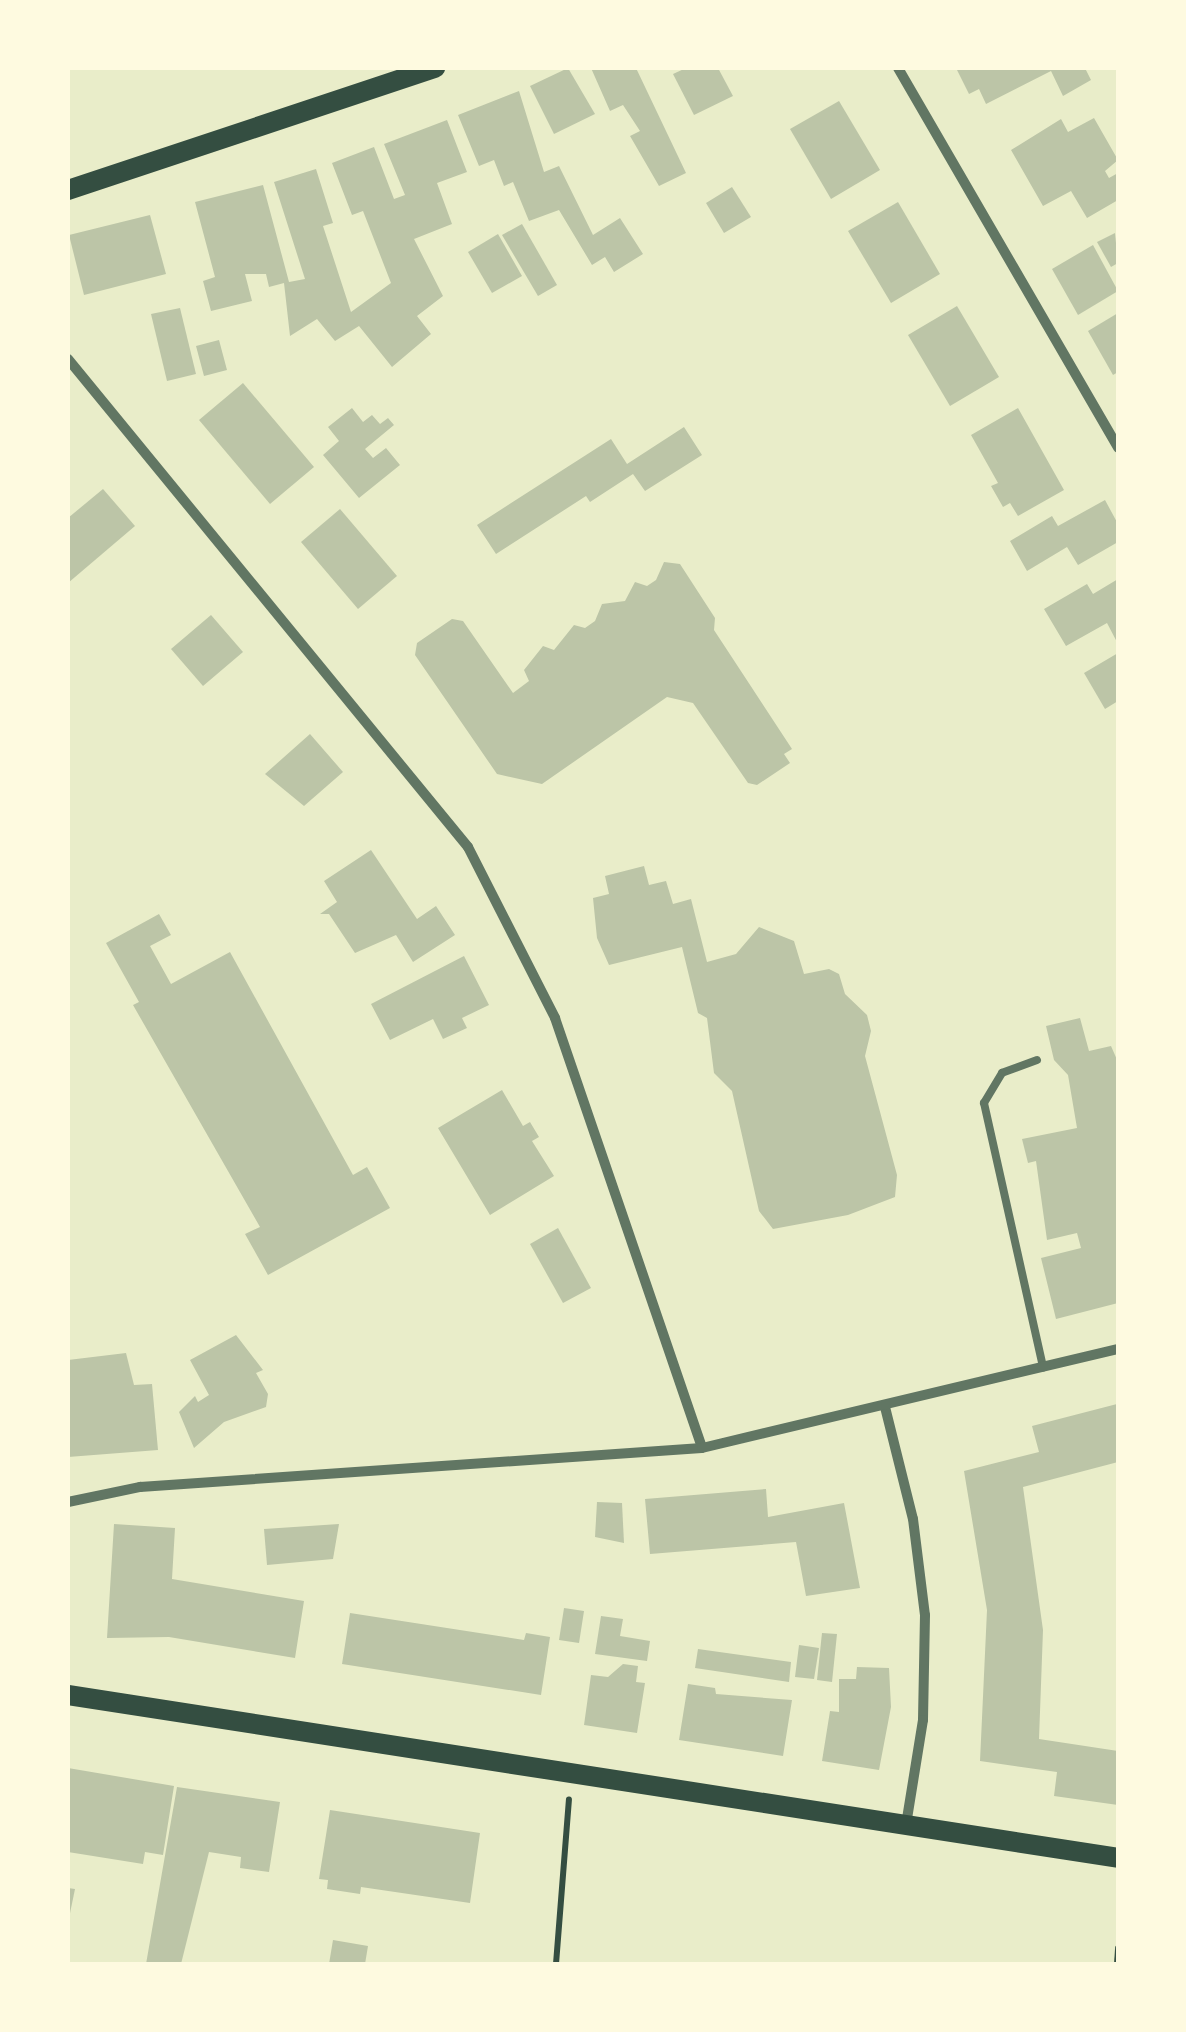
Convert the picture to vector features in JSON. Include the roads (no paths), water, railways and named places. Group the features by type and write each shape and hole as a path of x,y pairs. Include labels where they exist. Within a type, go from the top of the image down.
{"main road":[{"path":"68,190 435,68"},
{"path":"68,1695 1118,1858"}],"street":[{"path":"898,68 1118,448"},
{"path":"68,359 415,776 478,862 555,1018 702,1448"},
{"path":"68,1502 140,1487 702,1448 1118,1349"},
{"path":"890,1405 913,1519 925,1615 923,1720 906,1827"}],"lane":[{"path":"1037,1060 1002,1073 984,1103 1043,1367"}]}
